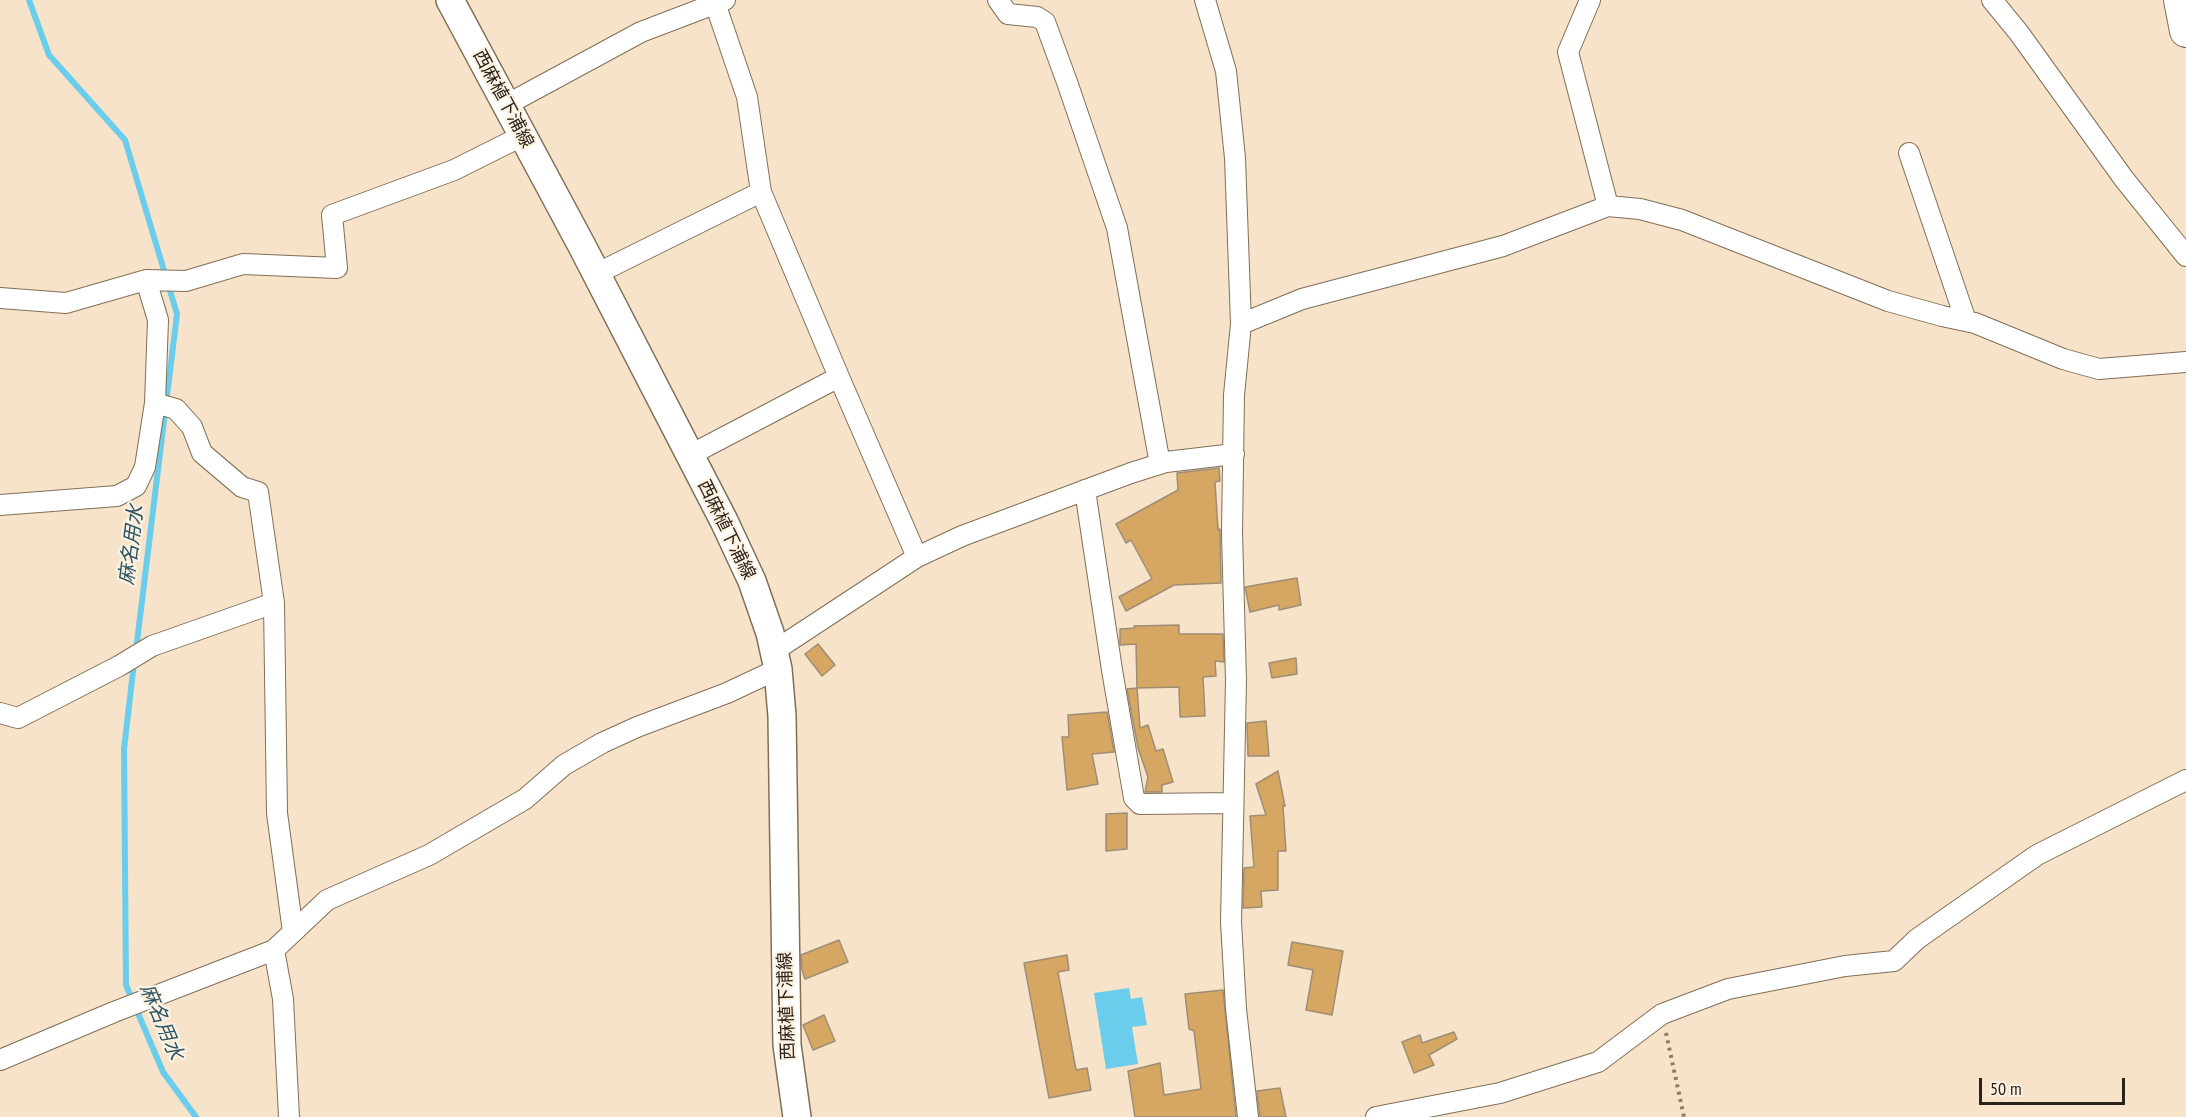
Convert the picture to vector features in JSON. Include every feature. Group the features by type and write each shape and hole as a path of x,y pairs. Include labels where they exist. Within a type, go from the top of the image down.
{"highway":[{"path":"2180,0 2186,31"}],"main road":[{"name":"西麻植下浦線","path":"450,0 596,274 724,521 752,581 776,660 782,716 787,1045 797,1117"}],"street":[{"path":"998,0 1008,14 1037,17 1045,22 1067,82 1117,228 1160,464"},
{"path":"1205,0 1226,71 1235,158 1241,324 1234,395 1232,533 1236,681 1231,922 1236,1009 1248,1117"},
{"path":"1590,0 1568,52 1608,206"},
{"path":"1992,0 2019,33 2124,179 2186,256"},
{"path":"506,105 641,32 720,2 747,98 761,192 838,377 917,557"},
{"path":"0,298 66,303 146,280 186,281 243,264 337,268 332,215 454,170 522,136"},
{"path":"1909,153 1966,321"},
{"path":"596,274 761,192"},
{"path":"1241,324 1302,299 1503,246 1608,206 1640,209 1682,220 1888,301 1975,323 2063,358 2099,369 2186,362"},
{"path":"0,505 117,496 136,486 145,467 155,403 158,320 146,280"},
{"path":"690,455 838,377"},
{"path":"155,403 176,409 192,427 202,453 242,487 258,492 274,603 277,813 293,932"},
{"path":"0,1060 114,1012 274,950 327,900 439,849 525,800 564,765 602,743 637,727 727,693 917,557 962,536 1160,464 1234,454"},
{"path":"1085,490 1134,798 1140,804 1233,803"},
{"path":"0,712 18,718 119,666 152,646 274,603"},
{"path":"1376,1117 1500,1093 1598,1062 1662,1014 1728,989 1845,966 1894,961 1917,939 2037,855 2186,780"},
{"path":"274,950 283,999 289,1117"}],"path":[{"path":"1662,1014 1684,1117"}],"water":[{"path":"1129,988 1131,999 1142,997 1147,1025 1132,1027 1138,1064 1106,1069 1094,993"}],"building":[{"path":"1219,468 1220,481 1215,482 1218,530 1220,529 1221,583 1174,585 1126,611 1119,597 1152,579 1131,540 1126,543 1116,524 1178,490 1177,473"},
{"path":"1297,578 1301,605 1279,610 1279,605 1250,612 1245,587"},
{"path":"1179,625 1179,634 1223,634 1224,662 1215,661 1216,676 1203,677 1205,716 1180,717 1179,687 1137,688 1136,644 1120,645 1120,629 1135,628 1134,626"},
{"path":"818,644 835,665 822,676 805,654"},
{"path":"1296,658 1297,674 1272,678 1269,663"},
{"path":"1137,688 1140,728 1148,725 1156,751 1163,749 1173,782 1162,785 1162,792 1145,792 1148,777 1138,748 1127,689"},
{"path":"1107,712 1114,752 1092,754 1098,784 1067,790 1062,737 1069,737 1068,715"},
{"path":"1266,721 1269,756 1248,756 1247,723"},
{"path":"1278,771 1285,806 1283,806 1286,851 1278,851 1278,890 1261,891 1262,907 1243,908 1244,868 1254,867 1250,816 1266,815 1256,784"},
{"path":"1127,813 1127,849 1106,851 1106,814"},
{"path":"839,940 848,962 805,979 801,955"},
{"path":"1292,942 1343,951 1332,1015 1306,1010 1313,970 1288,965"},
{"path":"1067,955 1069,970 1058,972 1076,1070 1087,1068 1091,1090 1049,1098 1024,963"},
{"path":"1223,990 1236,1117 1135,1117 1128,1071 1160,1063 1164,1095 1201,1089 1194,1031 1189,1029 1185,994"},
{"path":"824,1015 835,1041 813,1050 803,1025"},
{"path":"1454,1032 1457,1039 1429,1055 1434,1065 1414,1073 1402,1042 1420,1035 1422,1043"},
{"path":"1280,1088 1286,1117 1260,1117 1257,1091"}],"waterway":[{"name":"麻名用水","path":"29,0 49,55 125,140 177,314 136,650"},
{"name":"麻名用水","path":"134,663 124,749 126,985 163,1072 196,1117"}]}
